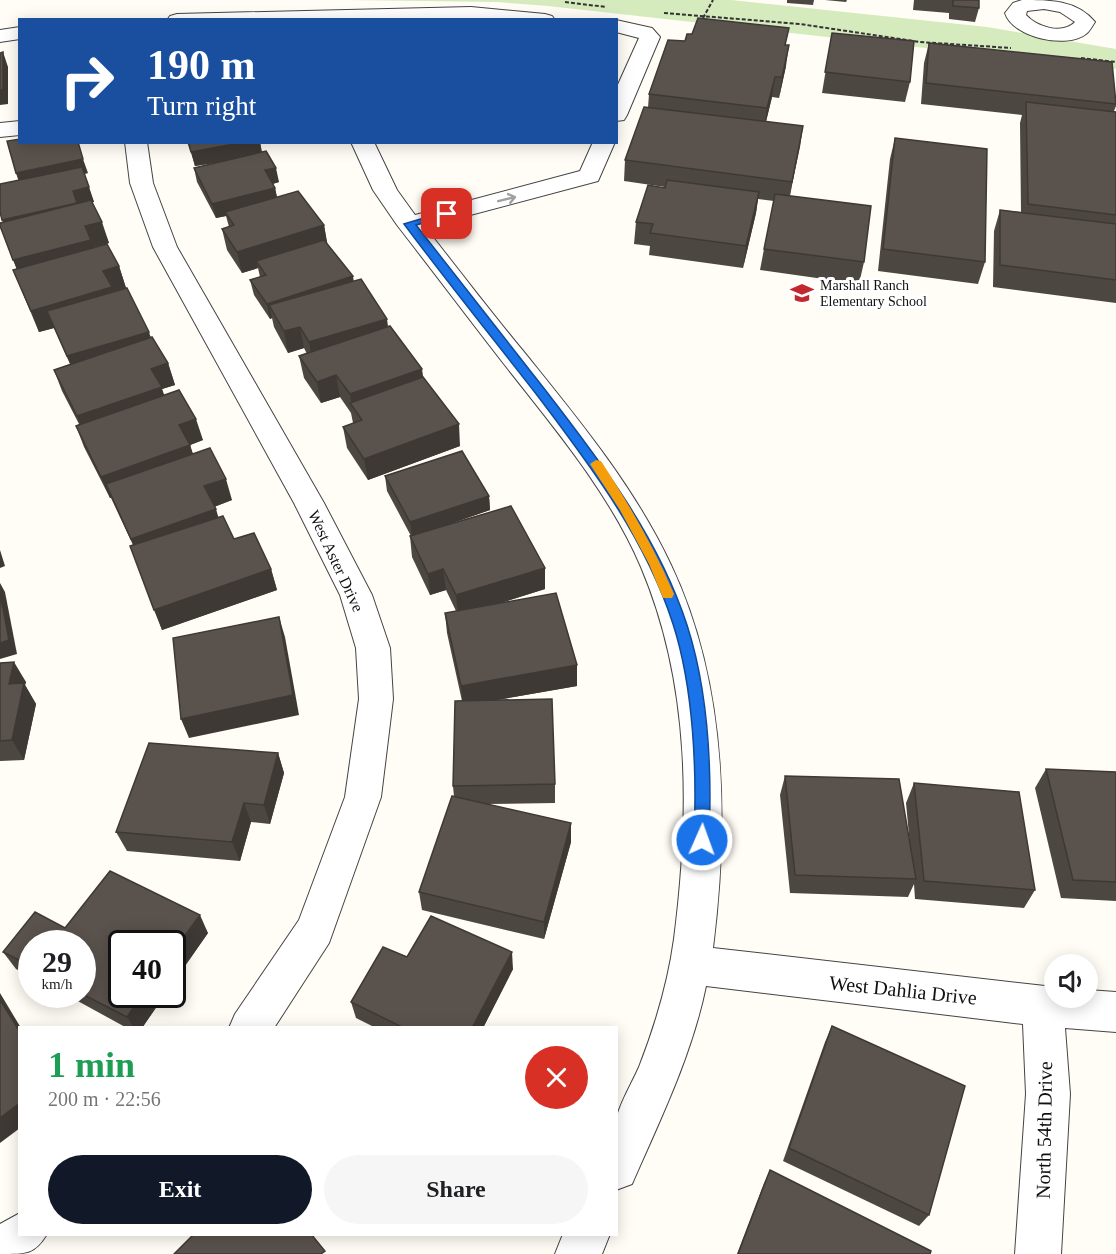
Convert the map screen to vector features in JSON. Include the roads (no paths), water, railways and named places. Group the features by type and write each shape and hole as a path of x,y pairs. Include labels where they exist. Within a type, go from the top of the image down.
{"street":[{"path":"218,18 343,12 471,13 524,18"},
{"path":"618,19 645,32 650,38 618,110"},
{"path":"0,36 18,33"},
{"path":"0,130 18,128"},
{"name":"West Aster Drive","path":"136,144 136,169 148,210 165,247 309,503 356,595 373,648 376,699 363,796 315,930 251,1026"},
{"path":"363,144 385,190 409,224 596,464 625,508 655,564 680,625 694,684 703,794 697,913 690,965 652,1090 618,1164"},
{"path":"409,224 541,191 590,176 603,144"},
{"name":"West Dahlia Drive","path":"690,965 1043,1006 1116,1012"},
{"name":"North 54th Drive","path":"1038,1254 1048,1094 1043,1006"},
{"path":"0,1253 21,1236"},
{"path":"579,1254 586,1236"}],"place":[{"name":"Marshall Ranch Elementary School","path":"802,293"}]}
